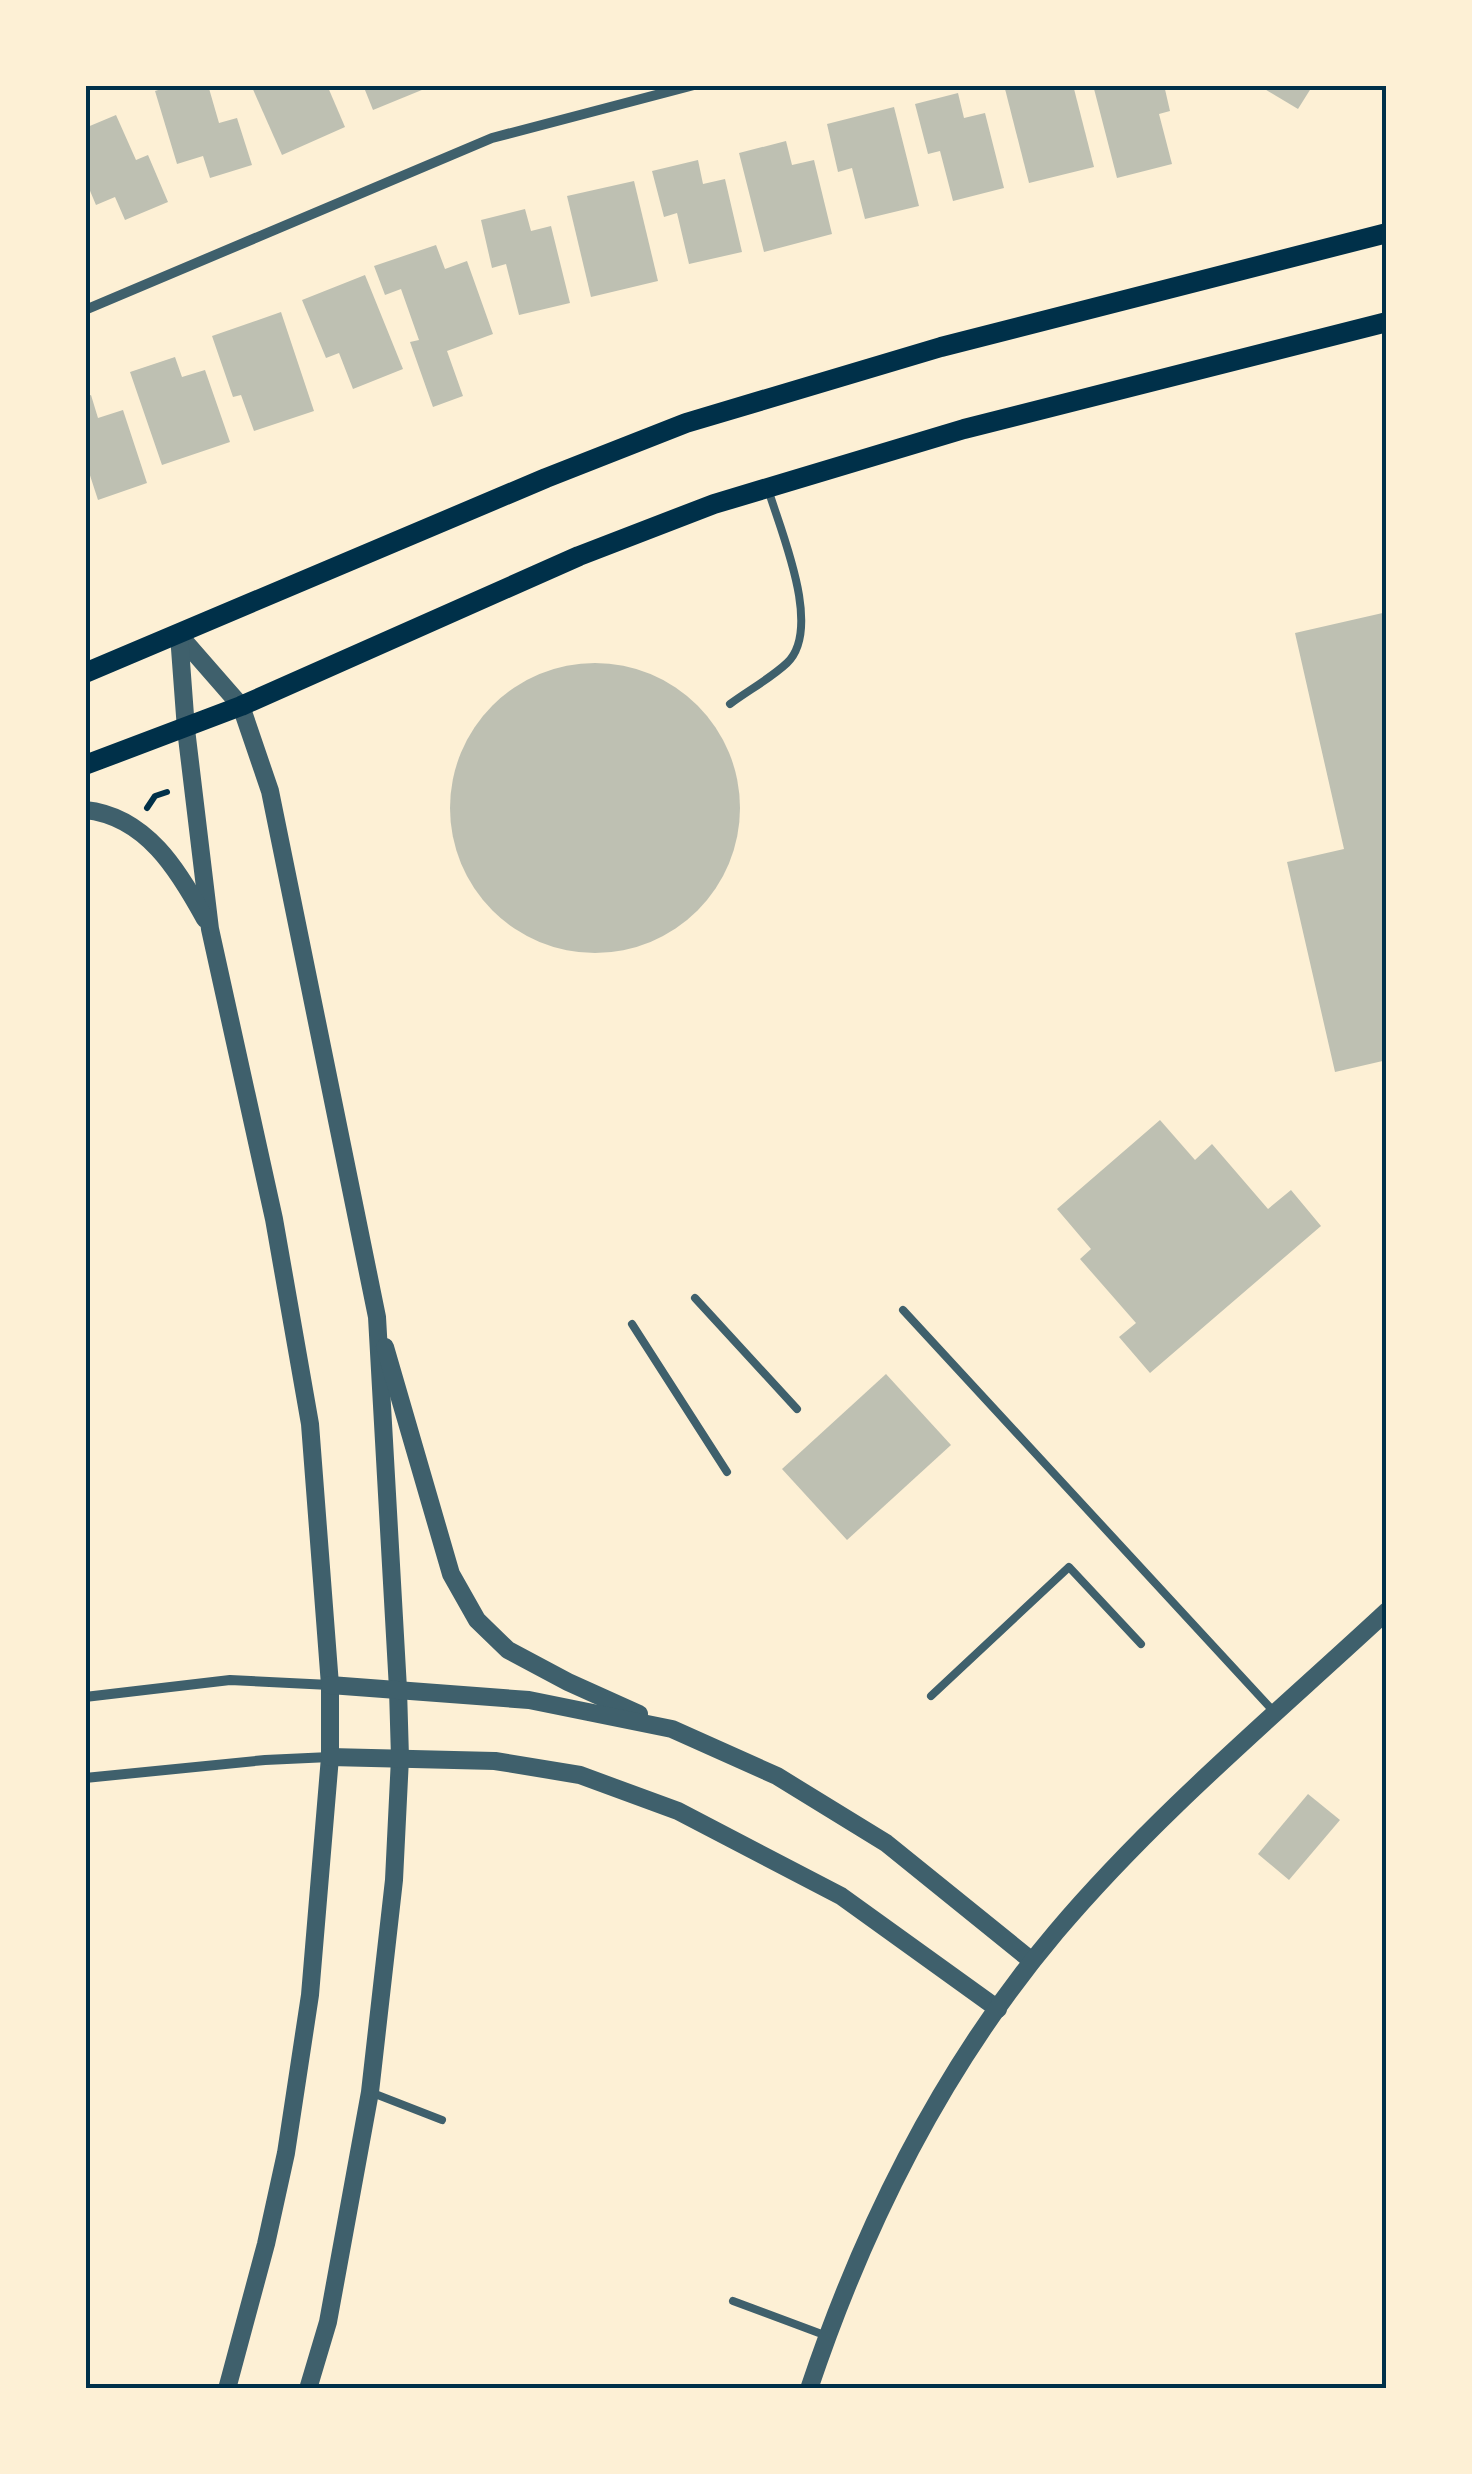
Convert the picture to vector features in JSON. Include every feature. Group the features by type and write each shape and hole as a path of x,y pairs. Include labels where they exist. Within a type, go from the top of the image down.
{"main road":[{"path":"85,673 546,478 686,424 941,347 1387,233"},
{"path":"85,765 241,706 579,556 714,504 964,429 1387,322"}],"street":[{"path":"85,310 492,138 694,85"},
{"path":"179,634 241,706 270,792 376,1317 451,1574 477,1620 508,1650 568,1682 777,1776 886,1842 1032,1962"},
{"path":"179,634 210,929 270,1201 310,1424 330,1685 330,1757 310,1995 286,2153 227,2389"},
{"path":"85,810 132,827 159,846 210,929"},
{"path":"308,2389 328,2322 370,2092 394,1880 400,1758 398,1689 376,1317"},
{"path":"809,2389 862,2249 901,2168 959,2068 1032,1962 1120,1862 1387,1611"},
{"path":"85,1697 230,1680 330,1685 529,1700 672,1729"},
{"path":"85,1778 330,1757 495,1761 580,1775 678,1811 841,1896 998,2010"}],"lane":[{"path":"730,704 790,661 802,636 799,592 768,488"},
{"path":"696,1298 797,1409"},
{"path":"903,1310 1276,1714"},
{"path":"632,1324 727,1472"},
{"path":"931,1696 1069,1567 1141,1644"},
{"path":"370,2092 442,2120"},
{"path":"733,2301 828,2336"}],"path":[{"path":"143,813 155,796 169,792"}],"building":[{"path":"174,85 208,85 219,123 237,118 252,165 210,178 203,156 177,164 155,91"},
{"path":"251,85 327,85 345,127 282,155"},
{"path":"363,85 434,85 373,110"},
{"path":"1004,85 1073,85 1094,167 1029,183"},
{"path":"1093,85 1164,85 1170,111 1159,114 1172,164 1117,178"},
{"path":"1258,85 1313,85 1298,109"},
{"path":"958,93 964,118 985,113 1004,188 953,201 940,151 928,154 915,104"},
{"path":"894,107 919,206 865,219 852,168 838,172 827,124"},
{"path":"116,115 136,160 148,155 168,202 125,220 115,197 96,205 85,179 85,128"},
{"path":"786,141 792,165 814,160 832,234 764,252 739,153"},
{"path":"698,160 703,184 725,179 742,252 689,264 677,213 664,217 652,171"},
{"path":"634,181 658,281 591,297 567,196"},
{"path":"525,209 531,231 551,226 570,303 519,315 506,264 492,268 481,220"},
{"path":"436,245 445,269 467,261 493,334 447,351 463,396 433,407 410,342 419,340 401,289 385,295 374,266"},
{"path":"365,275 403,369 353,389 339,353 326,358 302,300"},
{"path":"281,312 314,411 254,431 241,395 233,397 212,336"},
{"path":"175,357 182,377 205,370 230,442 162,465 130,372"},
{"path":"91,395 98,418 123,410 147,483 98,500 85,460 85,397"},
{"path":"1387,612 1387,1060 1335,1072 1287,862 1344,849 1295,633"},
{"path":"595,663 650,674 697,706 729,753 740,808 729,863 697,910 650,942 595,953 540,942 493,910 461,863 450,808 461,753 493,706 540,674"},
{"path":"1160,1120 1195,1160 1212,1144 1268,1209 1291,1190 1321,1226 1150,1373 1119,1337 1136,1323 1080,1259 1091,1249 1057,1209"},
{"path":"886,1374 951,1445 847,1540 782,1469"},
{"path":"1308,1794 1340,1820 1289,1880 1258,1854"}]}
